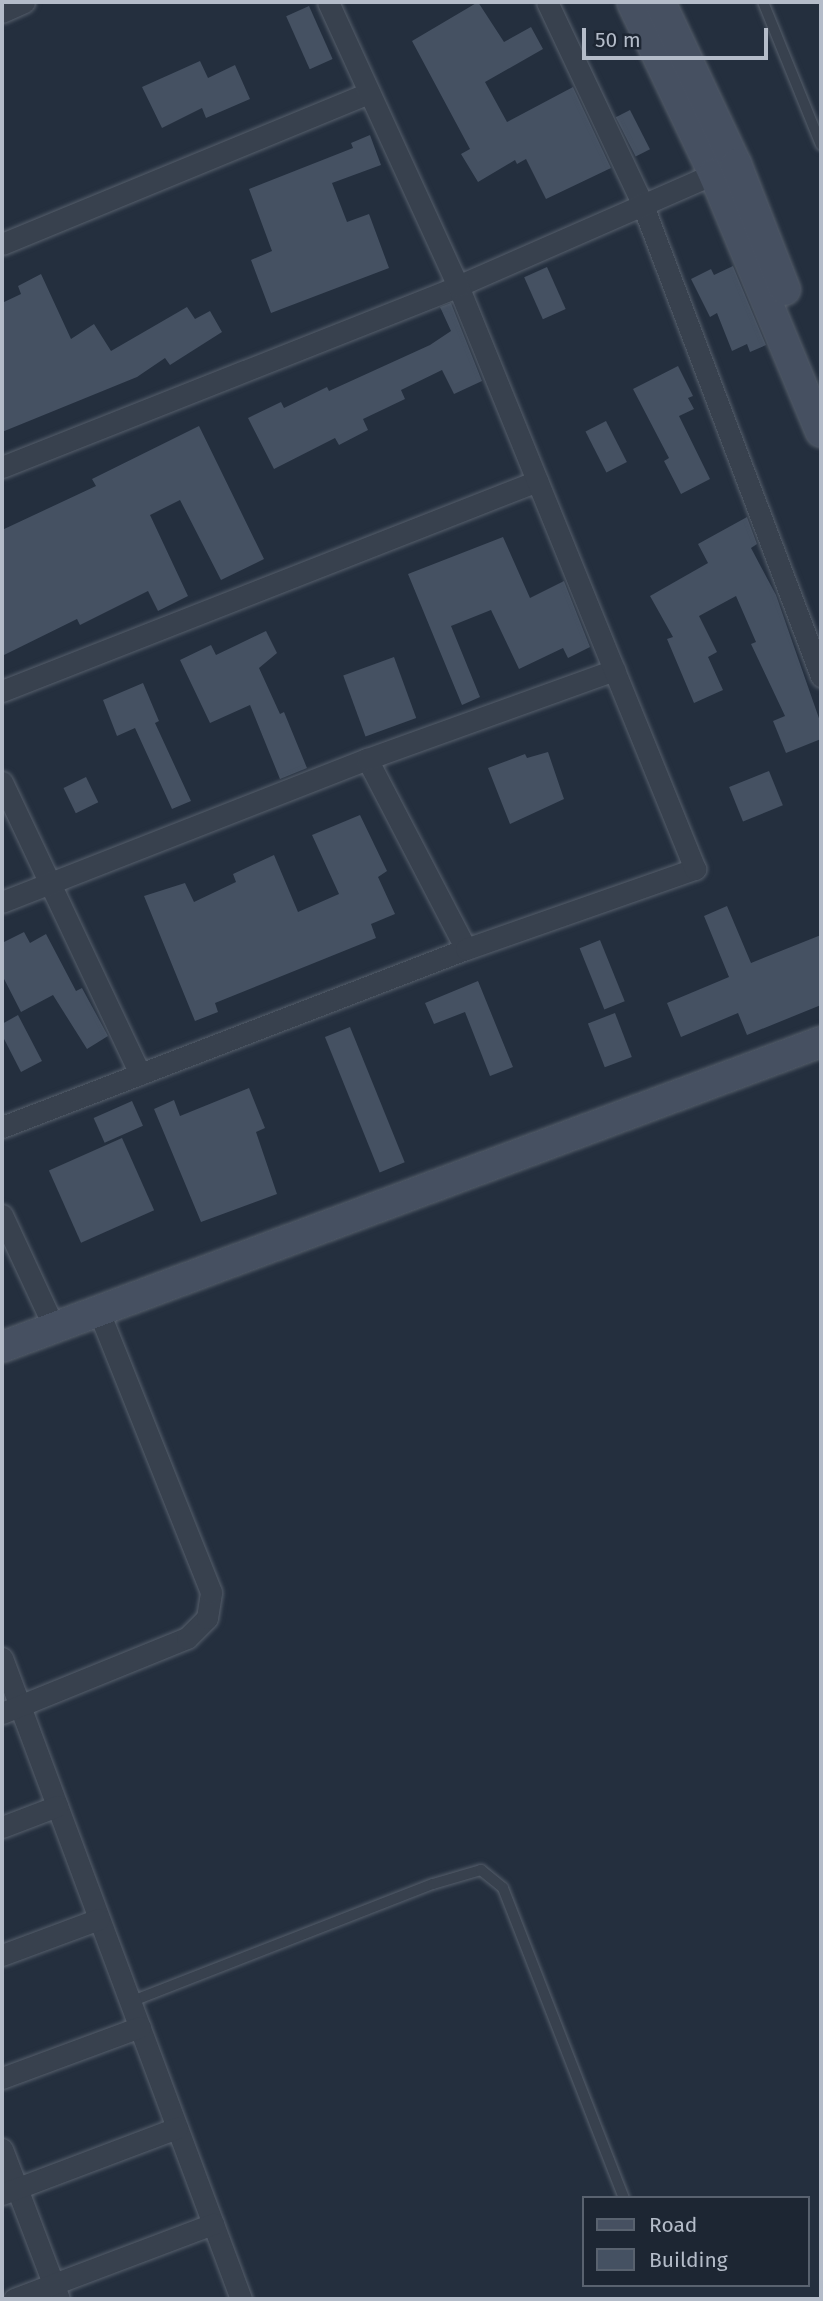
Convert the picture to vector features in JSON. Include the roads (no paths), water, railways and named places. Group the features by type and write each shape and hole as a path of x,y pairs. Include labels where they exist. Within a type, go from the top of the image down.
{"street":[{"path":"2,12 23,2"},
{"path":"2,1127 466,949 695,869 458,286 328,2"},
{"path":"547,2 642,203 821,676"},
{"path":"632,2 725,169 821,383"},
{"path":"660,2 725,169 821,432"},
{"path":"2,244 369,93"},
{"path":"2,467 458,286 642,203 725,169"},
{"path":"2,691 537,481"},
{"path":"2,902 368,759 614,670"},
{"path":"368,759 466,949"},
{"path":"2,782 140,1074"},
{"path":"2,1347 821,1042"},
{"path":"2,1215 54,1327"},
{"path":"11,1709 187,1638 207,1618 211,1592 98,1310"},
{"path":"2,1658 11,1709 57,1806 241,2299"},
{"path":"2,1827 57,1806"},
{"path":"2,1955 99,1919"},
{"path":"2,2078 140,2027"},
{"path":"9,2191 177,2128"},
{"path":"2,2149 9,2191 56,2292"},
{"path":"14,2299 56,2292 213,2224"}],"lane":[{"path":"763,2 821,145"},
{"path":"130,2002 433,1884 481,1870 503,1888 623,2196"}]}
